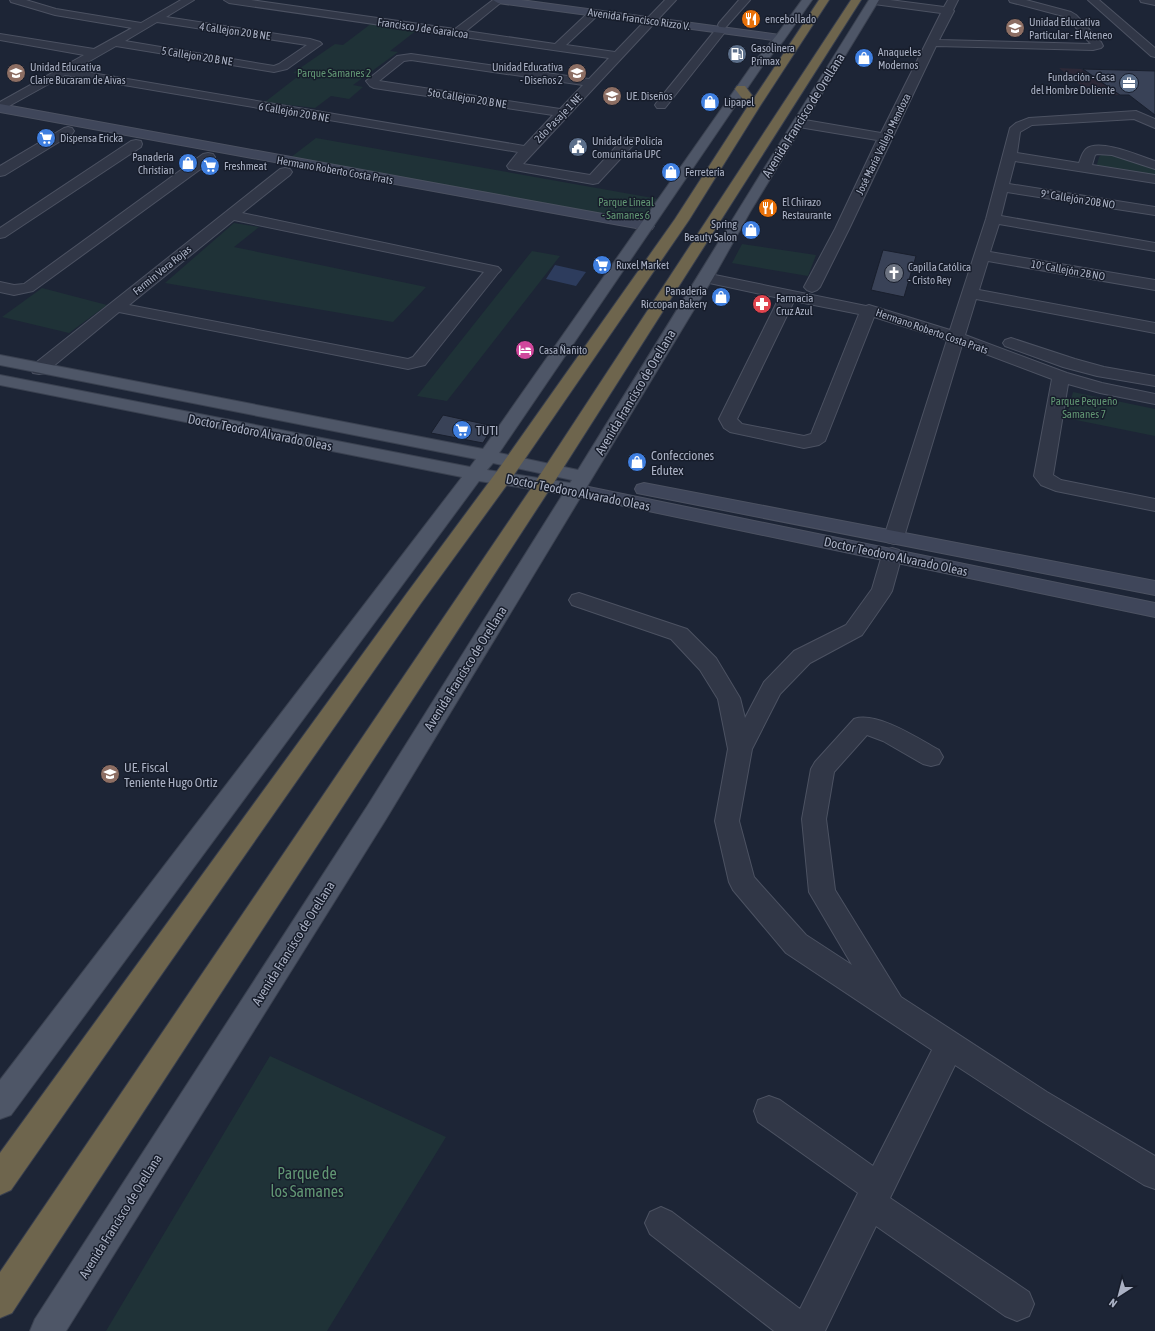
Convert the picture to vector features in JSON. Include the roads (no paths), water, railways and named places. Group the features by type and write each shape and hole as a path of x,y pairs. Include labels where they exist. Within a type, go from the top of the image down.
{"highway":[{"path":"0,1179 414,598 508,470 682,220 754,106 824,0"},
{"name":"Avenida Francisco de Orellana","path":"0,1300 547,478 856,0"},
{"path":"741,89 754,106"}],"main road":[{"path":"0,1104 488,456 635,234 806,0"},
{"name":"Avenida Francisco de Orellana","path":"47,1331 377,812 874,1"},
{"name":"Doctor Teodoro Alvarado Oleas","path":"0,360 39,369 488,456 508,470"},
{"name":"Doctor Teodoro Alvarado Oleas","path":"0,380 474,474 508,470 579,484"}],"street":[{"path":"15,0 55,12 143,26"},
{"path":"1,114 62,71 189,0"},
{"name":"Francisco J de Garaicoa","path":"229,0 274,3 457,33 617,56"},
{"path":"457,33 499,0"},
{"name":"Avenida Francisco Rizzo V.","path":"499,0 594,13 654,18"},
{"name":"Avenida Francisco Rizzo V.","path":"541,0 781,36"},
{"name":"2do Pasaje 1 NE","path":"629,141 593,180 514,166 527,150 671,0"},
{"path":"660,106 745,0"},
{"path":"911,0 951,5"},
{"path":"932,43 1097,46 1097,44 1072,17 1060,12 1014,0"},
{"path":"1093,0 1155,54"},
{"path":"874,1 951,5"},
{"name":"José María Vallejo Mendoza","path":"812,287 842,229 885,137 951,5"},
{"path":"558,48 594,13"},
{"name":"4 Callejon 20 B NE","path":"155,19 314,42 316,44 280,69"},
{"path":"0,37 95,53"},
{"name":"5 Callejon 20 B NE","path":"114,42 280,69"},
{"name":"5to Callejon 20 B NE","path":"562,113 374,84 372,82 401,58 406,57 592,83"},
{"name":"6 Callejón 20 B NE","path":"62,71 527,150"},
{"name":"Hermano Roberto Costa Prats","path":"1,114 116,130 414,184 635,234"},
{"name":"Hermano Roberto Costa Prats","path":"1,114 68,131 426,199"},
{"path":"1155,124 1136,115 1029,122 1020,126 1014,131 1010,156 993,220 969,293 893,546 882,591 854,630 802,657 772,688 740,749 727,821 742,882 796,944 1037,1102 1155,1174"},
{"path":"799,123 885,137"},
{"path":"104,138 116,130"},
{"path":"0,172 68,131"},
{"path":"0,234 136,144"},
{"path":"1085,168 1088,154 1092,151 1098,150 1106,150 1155,165"},
{"path":"1010,156 1155,179"},
{"path":"0,287 14,290 28,288 208,157"},
{"name":"Fermin Vera Rojas","path":"39,369 285,172"},
{"path":"404,194 414,184"},
{"name":"9° Callejón 20B NO","path":"1002,187 1155,211"},
{"path":"116,307 400,362 414,363 418,361 493,270 481,266 231,215"},
{"path":"993,220 1155,247"},
{"name":"10° Callejón 2B NO","path":"981,255 1155,285"},
{"name":"Hermano Roberto Costa Prats","path":"708,273 812,287 896,304 1061,377 1100,388 1155,399"},
{"name":"Hermano Roberto Costa Prats","path":"708,273 789,294 869,310 958,332 1103,372 1155,381"},
{"path":"969,293 1155,328"},
{"path":"789,294 728,419 730,424 736,428 804,442 813,441 819,437 869,310"},
{"path":"1061,377 1044,476 1048,481 1056,484 1155,505"},
{"name":"Doctor Teodoro Alvarado Oleas","path":"579,484 893,546 1155,588"},
{"name":"Doctor Teodoro Alvarado Oleas","path":"893,546 1155,610"},
{"path":"579,600 679,634 708,664 729,698 740,749"},
{"path":"893,1008 822,892 814,819 823,769 862,725 891,734 931,757"},
{"path":"807,1331 950,1045"},
{"path":"769,1111 874,1196 1017,1304"},
{"path":"661,1223 801,1331"}],"water":[{"path":"555,265 586,272 576,286 546,279"}],"place":[{"name":"encebollado","path":"751,19"},
{"name":"Unidad Educativa Particular - El Ateneo","path":"1015,28"},
{"name":"Gasolinera Primax","path":"737,54"},
{"name":"Anaqueles Modernos","path":"864,58"},
{"name":"Unidad Educativa Claire Bucaram de Aivas","path":"16,73"},
{"name":"Unidad Educativa - Diseños 2","path":"577,73"},
{"name":"Fundación - Casa del Hombre Doliente","path":"1129,83"},
{"name":"UE. Diseños","path":"612,96"},
{"name":"Lipapel","path":"710,102"},
{"name":"Dispensa Ericka","path":"46,138"},
{"name":"Unidad de Policía Comunitaria UPC","path":"578,147"},
{"name":"Panadería Christian","path":"188,163"},
{"name":"Freshmeat","path":"210,166"},
{"name":"Ferretería","path":"671,172"},
{"name":"El Chirazo Restaurante","path":"768,208"},
{"name":"Spring Beauty Salon","path":"751,230"},
{"name":"Ruxel Market","path":"602,265"},
{"name":"Capilla Católica - Cristo Rey","path":"894,273"},
{"name":"Panaderia Riccopan Bakery","path":"721,297"},
{"name":"Farmacia Cruz Azul","path":"762,304"},
{"name":"Casa Ñañito","path":"525,350"},
{"name":"TUTI","path":"462,430"},
{"name":"Confecciones Edutex","path":"637,462"},
{"name":"UE. Fiscal Teniente Hugo Ortiz","path":"110,774"}],"park label":[{"name":"Parque Samanes 2","path":"334,73"},
{"name":"Parque Lineal - Samanes 6","path":"626,208"},
{"name":"Parque Pequeño Samanes 7","path":"1084,407"},
{"name":"Parque de los Samanes","path":"307,1182"}]}
